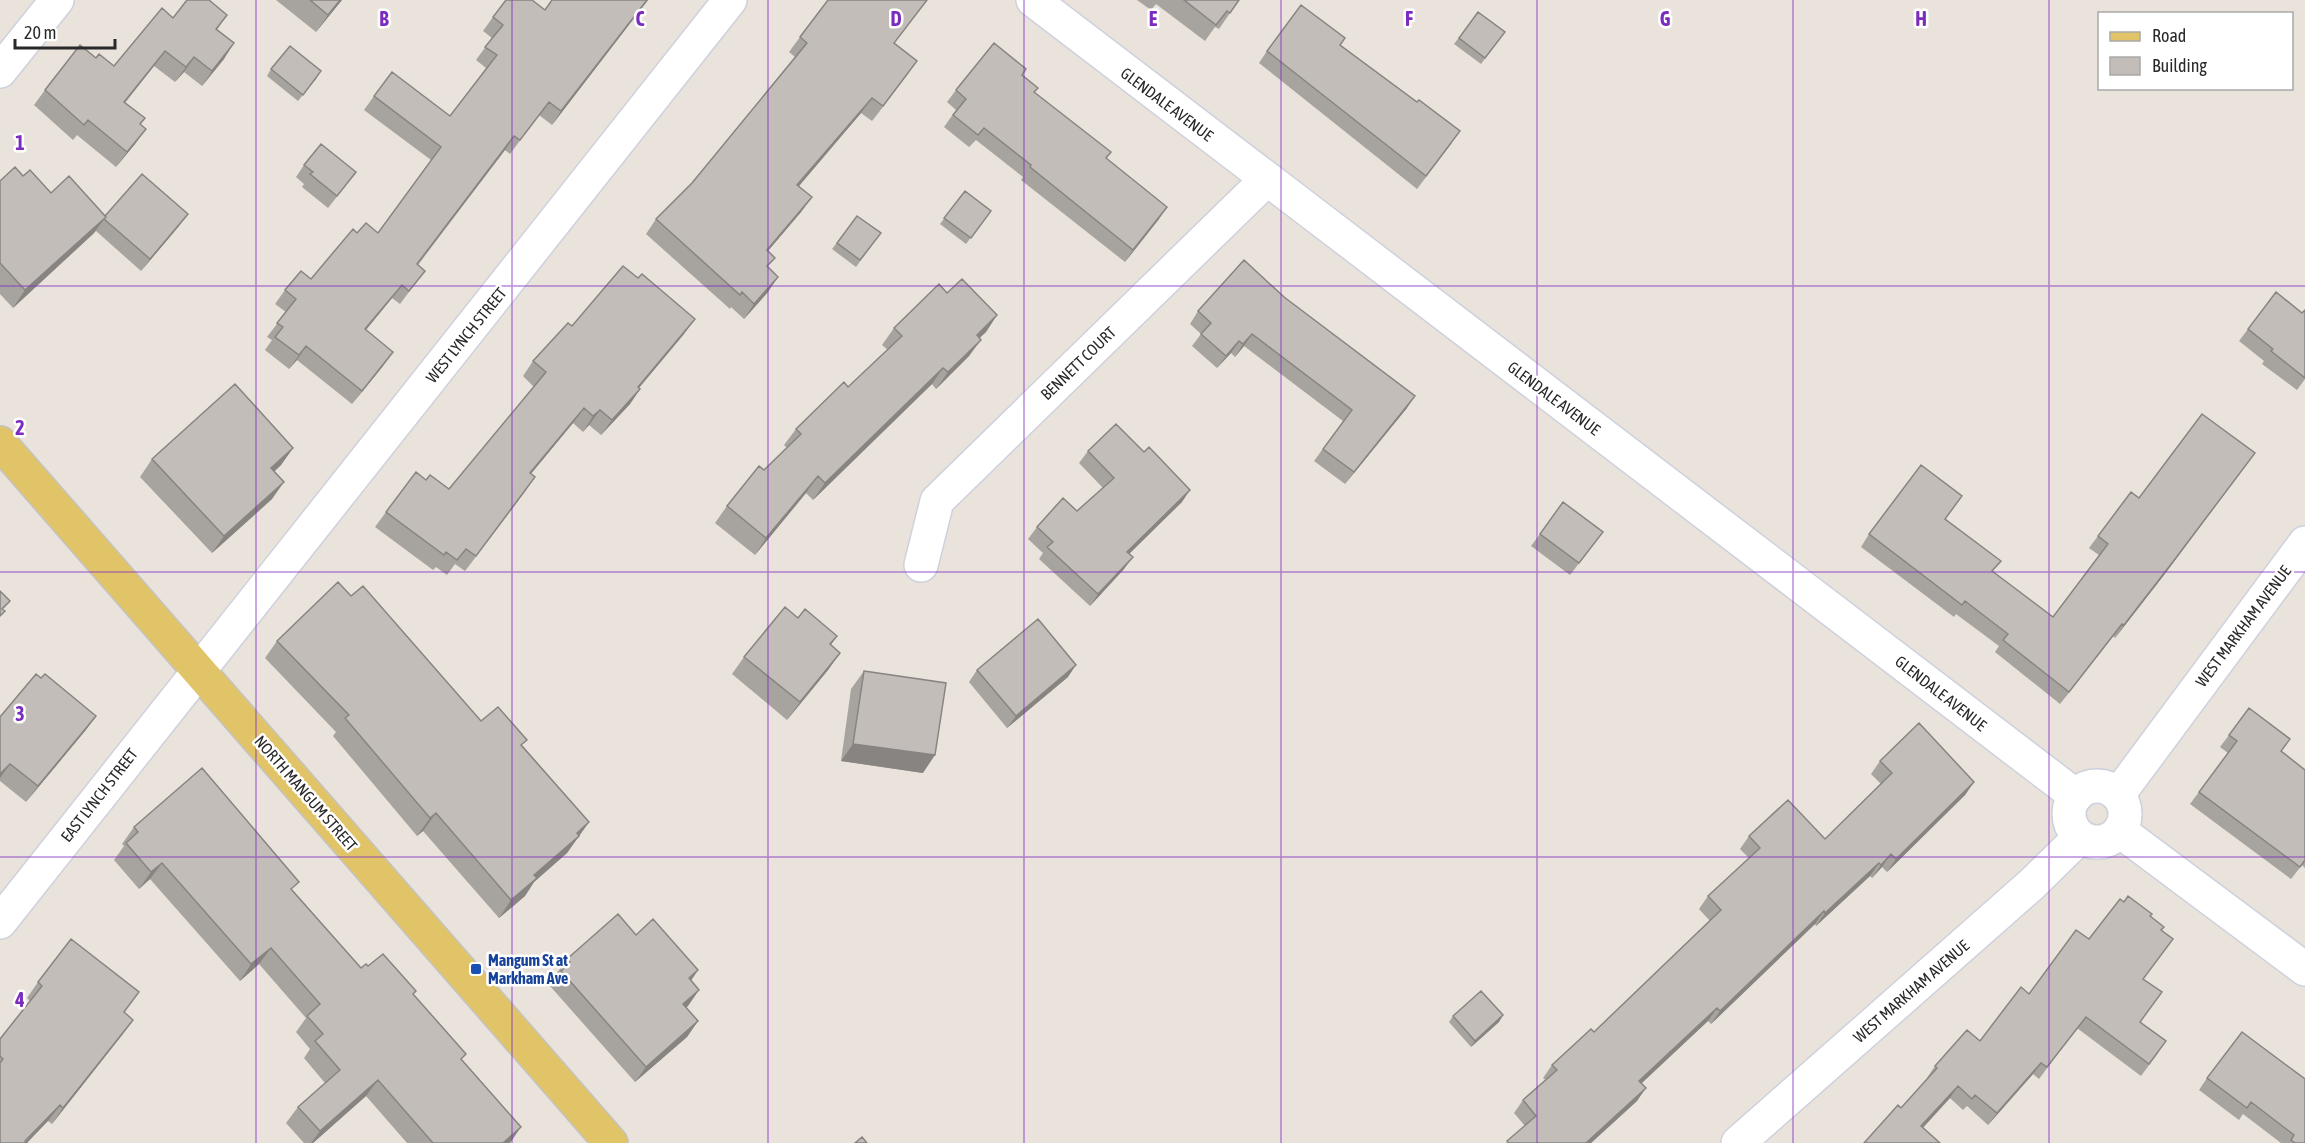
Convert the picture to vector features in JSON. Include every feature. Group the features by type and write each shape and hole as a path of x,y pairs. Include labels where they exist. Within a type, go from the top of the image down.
{"main road":[{"name":"NORTH MANGUM STREET","path":"0,443 175,645 199,668 611,1143"}],"street":[{"path":"0,71 57,0"},
{"name":"WEST LYNCH STREET","path":"199,668 483,315 730,0"},
{"name":"GLENDALE AVENUE","path":"1033,0 2076,796"},
{"name":"BENNETT COURT","path":"921,565 936,501 1267,179"},
{"name":"WEST MARKHAM AVENUE","path":"2118,795 2305,543"},
{"name":"EAST LYNCH STREET","path":"0,922 199,668"},
{"path":"2101,786 2118,795 2125,813 2120,831 2106,841 2097,843 2080,837 2074,830 2069,813 2076,796 2092,787 2101,786"},
{"path":"2120,831 2305,969"},
{"name":"WEST MARKHAM AVENUE","path":"1738,1143 2031,885 2080,837"}],"building":[{"path":"187,0 209,0 227,15 216,29 234,43 212,71 194,57 186,67 165,51 124,102 145,118 140,124 146,129 127,152 88,120 84,125 45,90 80,45 96,58 99,54 114,66 162,8 173,18"},
{"path":"310,0 340,0 328,15"},
{"path":"506,0 532,0 545,10 552,0 647,0 561,111 549,102 520,140 514,136 417,264 425,271 409,291 402,285 365,329 393,352 362,391 306,346 299,355 275,337 283,327 277,323 296,299 285,290 301,271 311,279 353,229 357,233 366,223 378,233 441,147 374,96 392,72 450,116 497,55 485,47 503,25 493,17"},
{"path":"828,0 927,0 894,43 917,61 883,106 872,98 797,185 812,197 767,250 775,258 767,266 778,277 754,304 742,292 740,295 656,219 692,183 807,43 800,37"},
{"path":"1184,0 1239,0 1230,13 1227,11 1216,25"},
{"path":"1301,5 1345,38 1340,45 1460,131 1426,176 1267,51"},
{"path":"1478,12 1505,32 1485,58 1459,38"},
{"path":"994,43 1026,69 1022,75 1038,88 1034,92 1111,152 1106,158 1167,207 1133,250 984,128 978,135 953,115 966,99 956,90"},
{"path":"290,46 321,71 303,95 271,69"},
{"path":"321,144 356,172 337,196 310,174 313,172 304,165"},
{"path":"15,167 23,176 30,170 51,193 69,176 106,217 25,290 0,263 0,181"},
{"path":"142,174 188,214 150,259 104,219"},
{"path":"965,191 991,211 971,238 944,218"},
{"path":"857,216 881,233 860,260 837,243"},
{"path":"1244,260 1284,297 1415,396 1354,472 1323,449 1352,410 1252,334 1243,344 1239,341 1226,356 1201,334 1211,323 1198,311"},
{"path":"623,266 638,278 642,274 695,319 638,387 640,389 612,420 600,410 593,416 584,408 530,473 535,477 476,556 466,549 457,560 446,552 444,555 386,512 416,472 426,480 430,475 449,489 546,372 533,361 568,323 572,326"},
{"path":"962,279 997,315 977,335 981,340 948,372 943,368 825,483 818,476 766,538 727,506 759,466 764,470 801,434 796,429 844,382 848,387 902,336 894,328 939,284 947,293"},
{"path":"2276,292 2302,313 2305,310 2305,378 2248,329"},
{"path":"235,384 293,448 271,468 284,482 224,536 152,459"},
{"path":"2202,414 2255,453 2124,625 2122,624 2069,692 2003,640 2008,634 1965,601 1962,605 1869,534 1921,465 1962,496 1945,519 2001,561 1992,571 2053,617 2108,544 2098,536 2131,492 2139,498"},
{"path":"1116,424 1144,452 1149,447 1190,490 1127,552 1133,557 1098,594 1047,547 1053,542 1037,527 1063,498 1077,511 1114,478 1088,451"},
{"path":"1563,502 1603,532 1579,563 1540,534"},
{"path":"338,582 351,596 363,586 481,721 498,707 527,740 521,745 589,822 577,833 579,836 534,875 537,878 511,900 436,813 430,818 345,718 349,715 277,641"},
{"path":"0,591 10,601 2,609 5,611 0,616"},
{"path":"785,607 798,618 805,609 837,636 830,644 840,653 800,702 744,657"},
{"path":"1038,619 1076,665 1016,716 977,670"},
{"path":"864,671 946,683 935,755 853,744"},
{"path":"36,674 41,678 45,674 96,716 38,786 10,764 0,774 0,717"},
{"path":"2249,708 2290,739 2281,751 2305,770 2305,860 2300,867 2199,792 2237,741 2229,735"},
{"path":"1919,723 1974,782 1896,859 1891,854 1881,865 1879,863 1825,913 1824,911 1720,1011 1717,1008 1639,1081 1646,1088 1586,1143 1509,1143 1507,1141 1536,1116 1523,1100 1557,1070 1552,1065 1591,1029 1594,1032 1721,910 1708,896 1760,848 1749,836 1788,800 1825,839 1892,773 1880,761"},
{"path":"202,768 299,882 291,889 361,968 366,964 368,966 383,954 416,991 413,994 466,1054 461,1059 521,1127 503,1143 433,1143 378,1080 320,1131 298,1107 340,1070 315,1041 323,1034 307,1016 320,1004 271,948 251,964 162,863 151,872 126,843 138,832 134,827"},
{"path":"2128,896 2152,914 2150,916 2164,927 2161,930 2173,939 2143,979 2162,992 2140,1022 2166,1041 2149,1064 2086,1017 2047,1067 2041,1063 1997,1113 1975,1095 1972,1099 1958,1086 1921,1126 1940,1143 1864,1143 1898,1105 1901,1108 1967,1030 1980,1041 2021,987 2029,994 2076,930 2089,939 2120,899 2124,902"},
{"path":"618,914 636,935 653,919 698,970 689,978 699,990 683,1004 698,1021 646,1067 561,971 570,962 567,959"},
{"path":"71,939 139,992 124,1012 133,1020 63,1108 60,1105 25,1141 27,1143 0,1143 0,1063 3,1059 0,1056 0,1039 42,986 38,982"},
{"path":"1481,991 1503,1015 1475,1041 1453,1016"},
{"path":"2242,1032 2305,1079 2305,1143 2295,1143 2291,1140 2294,1135 2251,1102 2247,1108 2207,1078"},
{"path":"862,1137 867,1143 855,1143"}],"place":[{"name":"Mangum St at Markham Ave","path":"476,969"}]}
